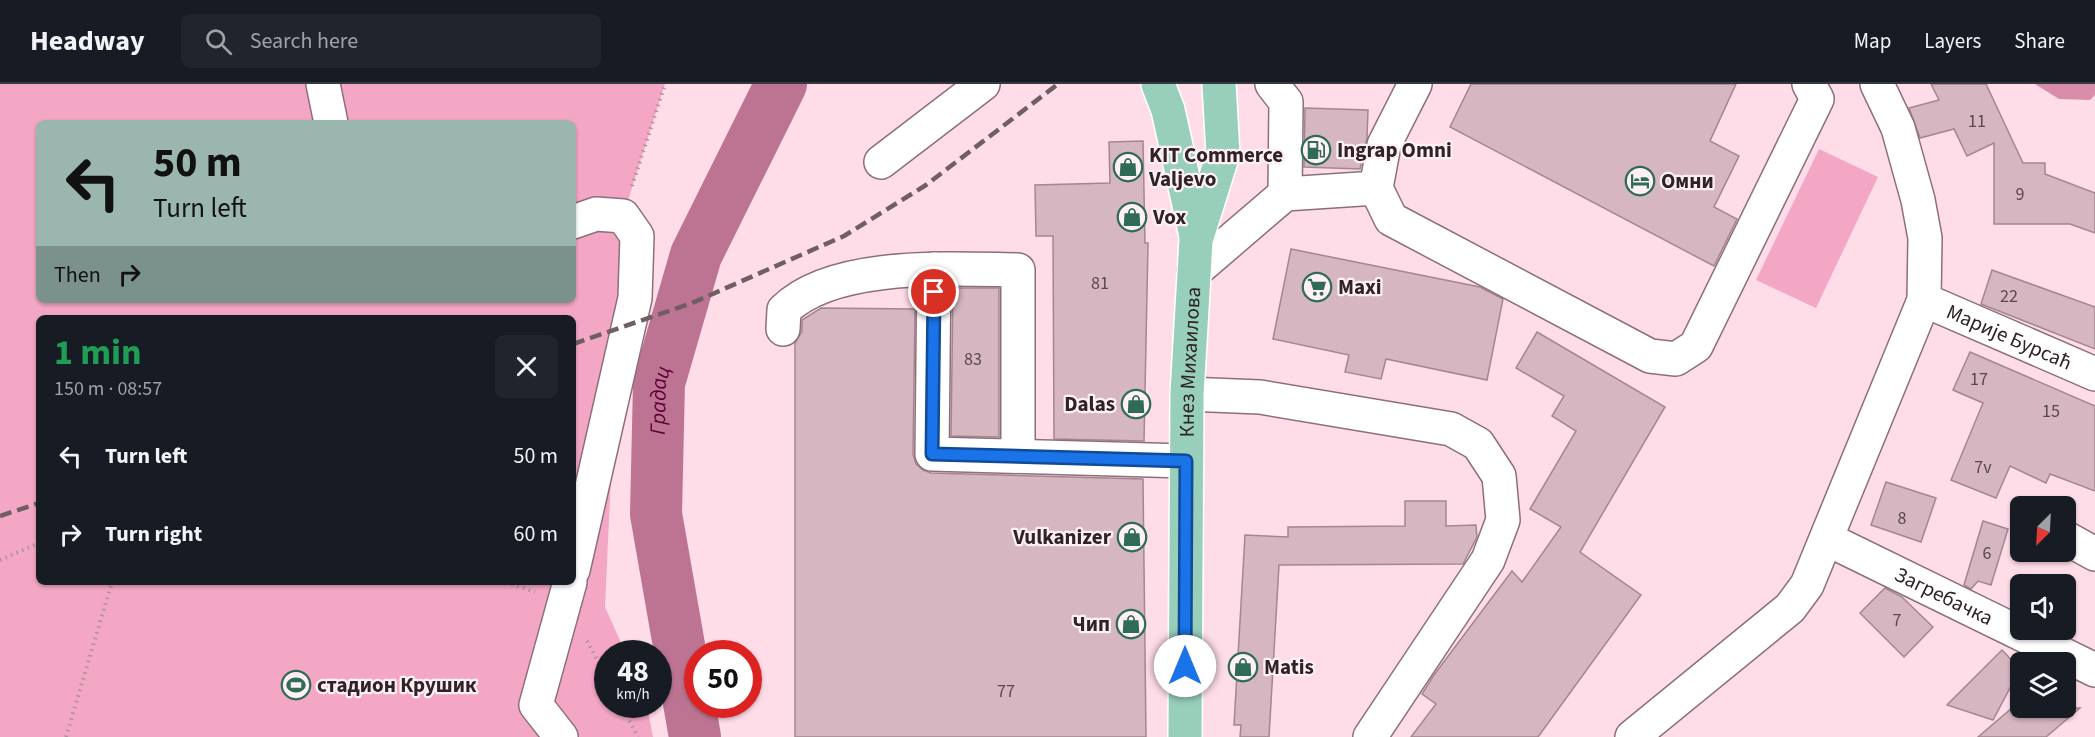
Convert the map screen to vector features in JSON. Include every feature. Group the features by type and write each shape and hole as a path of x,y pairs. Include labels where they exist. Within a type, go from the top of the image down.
{"main road":[{"name":"Кнез Михаилова","path":"1158,84 1168,110 1197,240"},
{"name":"Кнез Михаилова","path":"1185,737 1186,394 1197,240 1223,154 1219,84"}],"street":[{"path":"323,84 330,120"},
{"path":"881,162 983,84"},
{"path":"1272,84 1286,102 1285,194"},
{"path":"1415,84 1384,145 1376,188 1391,219 1650,356 1676,360 1696,346 1817,99 1809,84"},
{"path":"1632,737 1790,608 1807,585 1924,300 1925,238 1918,200 1898,128 1877,84"},
{"path":"1194,272 1285,194 1376,188"},
{"path":"576,221 597,214 623,216 637,237 635,298 576,557"},
{"path":"934,269 932,454 1186,461"},
{"path":"783,329 784,310 796,298 848,278 934,269 1018,270 1018,456"},
{"name":"Марије Бурсаћ","path":"1924,300 2095,374"},
{"path":"1186,394 1260,397 1451,429 1478,444 1499,476 1503,519 1488,560 1370,737"},
{"name":"Загребачка","path":"1827,539 2095,670"},
{"path":"2076,544 2095,554"},
{"path":"561,737 536,705 569,585"}],"path":[{"path":"623,216 665,84"},
{"path":"0,560 36,544"},
{"path":"66,737 111,585"},
{"path":"628,718 638,737"}],"shaded area":[{"path":"0,84 665,84 623,216 605,607 620,640 594,640 594,718 649,718 653,737 0,737"},
{"path":"2035,84 2095,84 2095,95 2090,100 2059,99"},
{"path":"1819,149 1878,177 1816,308 1756,280"}],"building":[{"name":"Омни","path":"1471,84 1736,84 1710,141 1739,156 1714,207 1737,219 1714,266 1450,127"},
{"path":"1931,84 1986,84 2023,163 2045,163 2045,174 2095,193 2095,233 2070,224 1994,224 1994,143 1967,156 1954,129 1920,138 1909,108 1939,100"},
{"path":"1305,108 1368,110 1367,138 1360,169 1304,167"},
{"path":"1143,141 1145,243 1148,243 1144,441 1054,439 1053,236 1036,236 1035,185 1110,183 1109,142"},
{"path":"1291,249 1480,287 1503,299 1487,380 1386,359 1381,379 1345,372 1349,355 1273,339"},
{"path":"1992,270 2095,307 2095,349 1981,304"},
{"path":"953,288 999,288 999,437 951,436"},
{"path":"821,308 915,309 913,454 916,464 923,470 931,473 1143,479 1146,737 795,737 795,343 802,331 802,320"},
{"path":"1537,332 1665,407 1580,552 1641,595 1538,737 1411,737 1436,704 1422,694 1434,675 1512,571 1522,582 1561,527 1530,509 1576,431 1552,416 1564,396 1516,368"},
{"path":"1970,352 2095,406 2095,491 2050,474 2046,483 2010,466 1996,498 1951,480 1983,403 1953,390"},
{"path":"1886,482 1936,498 1921,542 1871,525"},
{"path":"1405,501 1446,501 1446,526 1476,525 1477,537 1463,564 1279,565 1269,737 1240,737 1241,725 1234,725 1245,535 1288,537 1288,527 1405,526"},
{"path":"1983,521 2008,529 1991,585 1978,581 1971,589 1964,585"},
{"path":"1885,588 1902,597 1933,627 1904,657 1860,613"},
{"path":"2002,650 2010,658 2010,688 1993,720 1947,705"},
{"path":"2010,710 2010,718 2068,718 2046,737 1978,737"}],"waterway":[{"name":"Градац","path":"695,737 656,514 659,383 696,255 781,84"}],"railway":[{"path":"576,343 692,303 844,236 926,185 1058,84"},
{"path":"0,516 36,504"}],"place":[{"name":"Ingrap Omni","path":"1316,150"},
{"name":"KIT Commerce Valjevo","path":"1128,167"},
{"name":"Омни","path":"1640,181"},
{"name":"Vox","path":"1132,217"},
{"name":"Maxi","path":"1317,287"},
{"name":"Dalas","path":"1136,404"},
{"name":"Vulkanizer","path":"1132,537"},
{"name":"Чип","path":"1131,624"},
{"name":"Matis","path":"1243,667"},
{"name":"стадион Крушик","path":"296,685"}],"route":[{"path":"934,292 932,454 1186,461 1185,666"}]}
